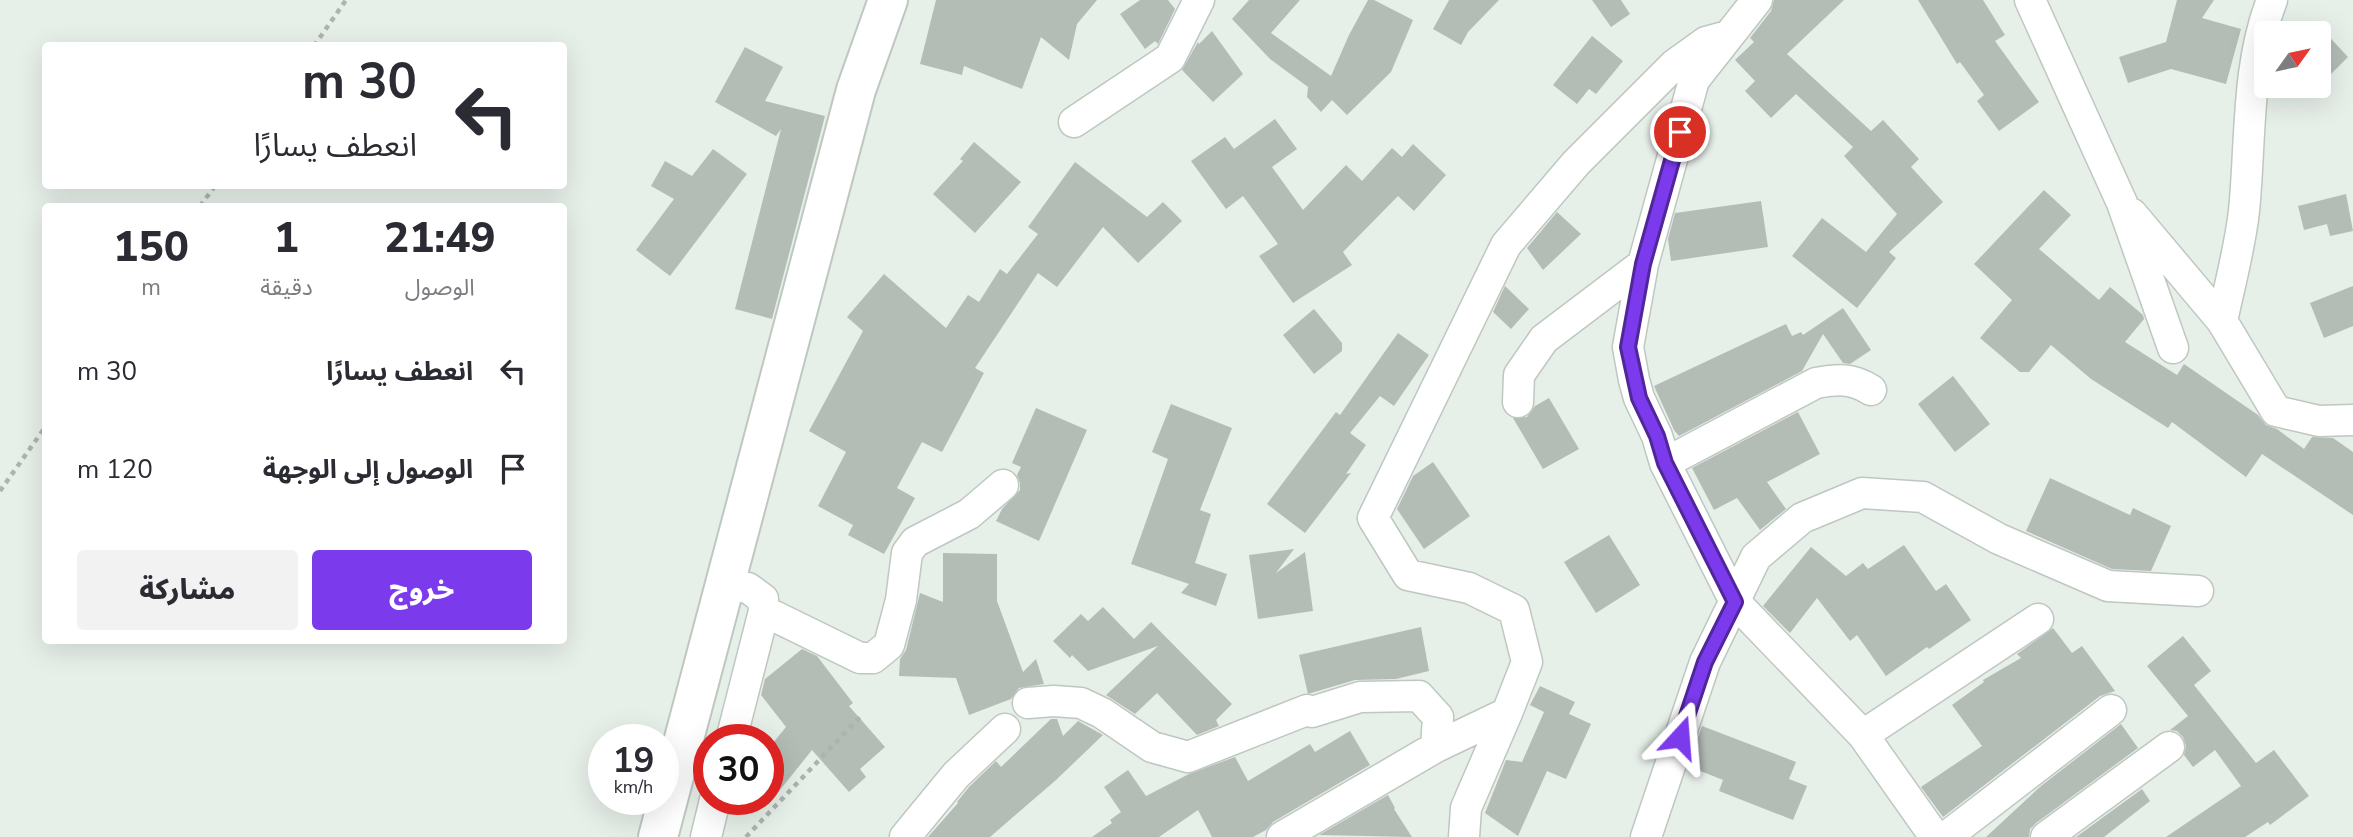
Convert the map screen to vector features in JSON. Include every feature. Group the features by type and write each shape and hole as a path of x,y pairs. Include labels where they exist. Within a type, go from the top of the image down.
{"main road":[{"path":"658,837 856,90 880,16 888,0"}],"street":[{"path":"1074,122 1170,58 1199,0"},
{"path":"1757,0 1694,80 1643,264 1628,347 1639,398 1657,436 1665,463 1735,602 1863,735 1935,837"},
{"path":"2030,0 2122,204 2173,348"},
{"path":"2222,321 2244,213 2252,91 2261,27 2272,0"},
{"path":"1464,837 1466,808 1527,662 1514,610 1469,588 1408,575 1373,519 1506,245 1576,163 1674,65 1706,42 1728,36"},
{"path":"2122,204 2222,321 2276,411 2319,421 2353,420"},
{"path":"1518,402 1520,375 1544,339 1643,264"},
{"path":"1665,463 1816,383 1842,379 1858,382 1871,390"},
{"path":"764,611 860,658 873,658 889,645 901,600 907,553 915,542 969,514 1003,485"},
{"path":"1646,837 1705,662 1756,556 1802,518 1862,493 1923,497 1999,539 2108,586 2197,591"},
{"path":"725,584 748,588 763,599 764,611 735,724"},
{"path":"1863,735 2038,619"},
{"path":"1028,704 1054,701 1082,703 1102,713 1152,747 1188,757 1307,710 1312,712 1360,697 1419,696 1438,717 1436,747"},
{"path":"1946,837 2111,710"},
{"path":"1282,837 1436,747 1507,713"},
{"path":"905,837 956,775 1005,729"},
{"path":"2046,837 2169,747"},
{"path":"706,837 711,815"}],"path":[{"path":"317,42 346,0"},
{"path":"0,491 42,432"},
{"path":"746,837 862,715"}],"building":[{"path":"936,0 1097,0 1077,24 1069,60 1041,37 1022,89 964,66 962,75 920,64"},
{"path":"1140,0 1168,0 1175,9 1158,44 1155,41 1145,49 1120,14"},
{"path":"1249,0 1300,0 1271,33 1331,76 1368,0 1374,0 1413,20 1391,72 1347,115 1332,100 1321,112 1307,97 1308,87 1270,59 1232,19"},
{"path":"1449,0 1499,0 1468,32 1461,45 1433,29"},
{"path":"1592,0 1621,0 1630,14 1611,27"},
{"path":"1774,0 1844,0 1787,54 1871,131 1883,120 1919,159 1911,167 1943,202 1889,252 1896,258 1857,308 1792,256 1822,218 1866,252 1897,214 1844,156 1853,147 1796,94 1771,118 1745,91 1755,81 1735,60 1754,42 1750,38 1771,11"},
{"path":"1918,0 1983,0 2005,35 1995,41 2039,102 1999,131 1977,101 1984,95 1960,62 1957,64"},
{"path":"2177,0 2214,0 2202,18 2241,29 2226,84 2171,69 2128,83 2119,57 2166,42"},
{"path":"1212,31 1243,74 1213,102 1182,70 1198,42 1199,44"},
{"path":"1592,36 1623,61 1596,94 1589,89 1577,104 1553,85"},
{"path":"2331,39 2348,57 2331,74"},
{"path":"745,47 783,67 765,101 825,116 772,319 735,309 781,129 776,136 715,102"},
{"path":"1275,119 1297,149 1272,167 1303,210 1346,165 1362,181 1392,148 1402,157 1413,144 1446,175 1414,211 1398,196 1343,252 1352,265 1293,303 1259,256 1278,244 1243,196 1226,209 1191,161 1225,137 1234,149"},
{"path":"974,142 1021,182 975,233 933,194 963,161 960,159"},
{"path":"713,149 747,174 670,276 636,250 674,199 651,186 665,161 692,176"},
{"path":"1075,162 1147,217 1163,202 1182,221 1138,263 1103,227 1057,287 1038,273 975,368 984,373 942,452 922,442 897,488 915,498 884,554 848,535 853,525 818,506 846,452 809,431 863,331 847,317 884,274 946,328 968,295 979,302 1000,269 1007,274 1038,234 1028,227"},
{"path":"2044,190 2071,215 2039,249 2099,300 2110,287 2143,315 2144,319 2125,342 2177,375 2184,364 2258,415 2266,425 2277,429 2304,449 2312,437 2333,438 2353,452 2353,515 2262,454 2246,477 2172,422 2168,428 2091,379 2051,345 2029,372 2020,372 1980,338 2012,300 1974,264"},
{"path":"2346,194 2353,231 2330,236 2327,224 2304,230 2298,206"},
{"path":"1761,201 1768,247 1671,261 1668,239 1675,213"},
{"path":"1557,212 1581,234 1543,270 1527,248"},
{"path":"1505,286 1529,309 1511,329 1493,312"},
{"path":"2353,286 2353,326 2324,338 2310,303"},
{"path":"1843,308 1871,350 1850,364 1843,363 1823,334 1802,371 1679,436 1674,430 1654,386 1786,324 1792,336 1801,332 1803,335"},
{"path":"1314,309 1342,343 1342,351 1314,374 1283,335"},
{"path":"1398,333 1429,355 1394,406 1380,396 1350,433 1366,445 1346,474 1351,473 1305,533 1267,504 1336,412 1340,415"},
{"path":"1953,376 1990,424 1955,452 1918,404"},
{"path":"1549,398 1579,449 1543,469 1513,418 1527,417 1535,406"},
{"path":"1171,404 1232,428 1200,510 1211,514 1195,563 1227,574 1216,606 1181,593 1189,584 1131,564 1168,459 1152,452"},
{"path":"1036,408 1087,430 1039,541 996,521 1002,509 1020,490 1017,475 1021,467 1012,463"},
{"path":"1798,412 1820,454 1767,482 1786,509 1760,530 1737,498 1714,510 1692,468"},
{"path":"1433,462 1470,516 1424,549 1397,509 1413,476"},
{"path":"2050,478 2130,515 2133,508 2171,526 2151,571 2112,569 2026,531"},
{"path":"1609,535 1640,585 1596,613 1564,562"},
{"path":"1904,545 1936,591 1946,584 1971,620 1886,676 1857,635 1850,641 1817,598 1790,633 1763,606 1811,547 1846,576 1863,563 1868,569"},
{"path":"1294,549 1276,573 1305,552 1313,611 1258,619 1249,555"},
{"path":"943,553 997,554 997,601 1023,672 1036,659 1044,684 1019,688 1011,699 969,715 956,678 899,676 900,659 906,650 920,593 943,602"},
{"path":"1103,607 1134,639 1151,622 1232,704 1216,720 1219,726 1197,735 1157,693 1135,714 1106,695 1158,646 1088,671 1053,641 1081,614 1088,621"},
{"path":"1421,627 1429,671 1396,679 1355,680 1308,694 1299,655"},
{"path":"2053,628 2072,653 2082,646 2115,691 2100,696 1943,817 1921,787 1982,746 1952,705 1984,682 1983,680 2021,658 2017,654"},
{"path":"2183,636 2211,671 2194,685 2256,763 2274,750 2309,796 2270,825 2268,822 2245,837 2166,837 2241,786 2215,750 2193,767 2184,755 2186,746 2183,737 2177,731 2170,730 2188,716 2147,666"},
{"path":"802,649 817,656 853,703 849,706 885,747 860,769 866,777 849,792 812,750 784,785 786,727 761,695 765,679"},
{"path":"1540,686 1575,702 1569,714 1591,724 1566,779 1547,771 1518,836 1485,813 1506,760 1522,762 1544,712 1530,705"},
{"path":"1051,719 1057,719 1063,736 1078,721 1103,735 990,837 928,837 969,787 996,761 1001,767"},
{"path":"2121,724 2138,748 2036,823 2030,829 2029,837 1986,837 2041,786"},
{"path":"1702,726 1796,762 1789,779 1807,786 1793,820 1719,791 1723,780 1688,766"},
{"path":"1350,731 1370,765 1273,822 1266,830 1253,837 1212,837 1198,810 1159,837 1092,837 1112,823 1110,820 1121,812 1104,787 1128,770 1146,796 1189,774 1235,757 1248,781 1310,744 1315,752"},
{"path":"2142,789 2150,801 2104,837 2076,837"},
{"path":"1388,795 1412,837 1319,835"}],"route":[{"path":"1680,132 1643,264 1628,347 1639,398 1657,436 1665,463 1735,602 1705,662 1680,737"}]}
